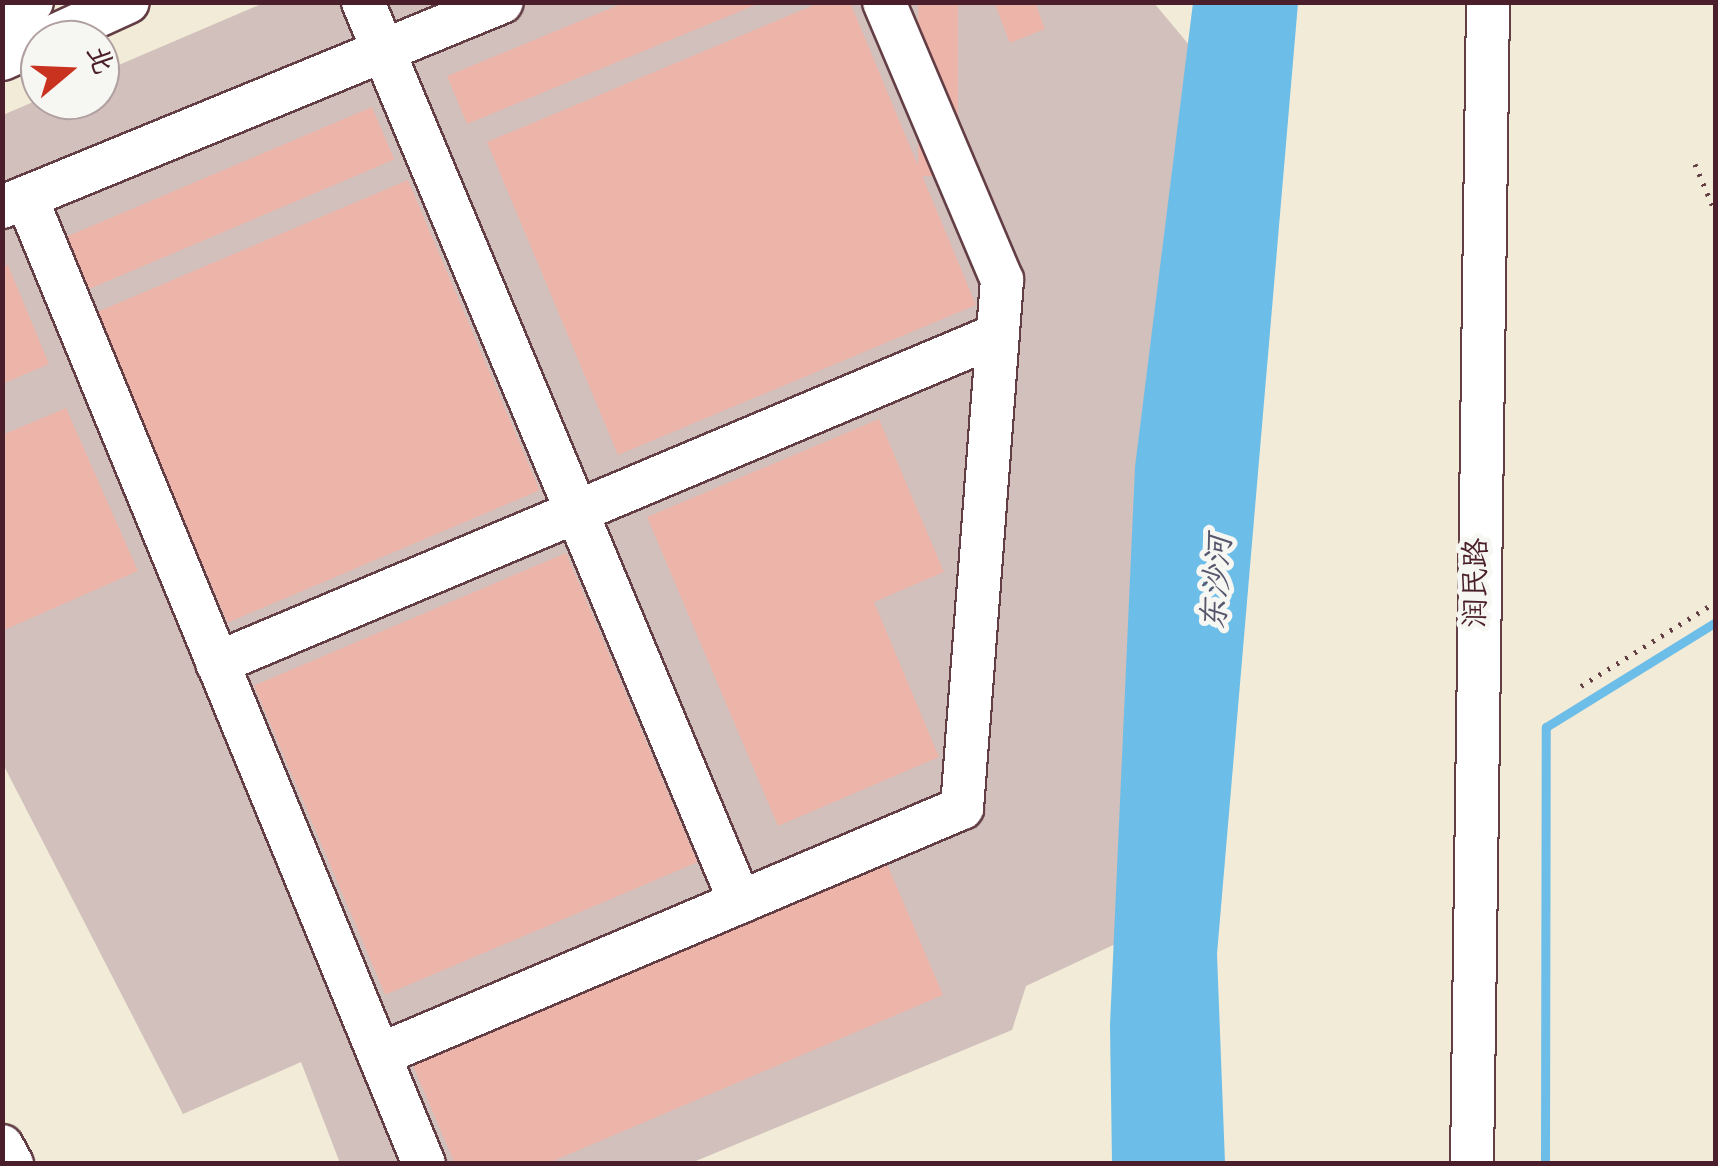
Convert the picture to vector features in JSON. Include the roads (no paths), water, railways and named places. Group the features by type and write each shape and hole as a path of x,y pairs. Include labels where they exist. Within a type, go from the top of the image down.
{"street":[{"path":"2,16 32,2"},
{"path":"88,20 128,2"},
{"path":"363,2 396,31 750,897"},
{"path":"424,1164 218,663 14,202 396,31 502,2"},
{"path":"379,1055 962,808 1002,280 884,2"},
{"name":"润民路","path":"1472,1164 1488,2"},
{"path":"218,663 998,336"},
{"path":"2,1146 12,1164"}],"water":[{"name":"东沙河","path":"1193,3 1298,3 1217,954 1225,1163 1112,1163 1110,1025 1135,467"}],"waterway":[{"path":"1545,1164 1546,727 1716,622"}]}
